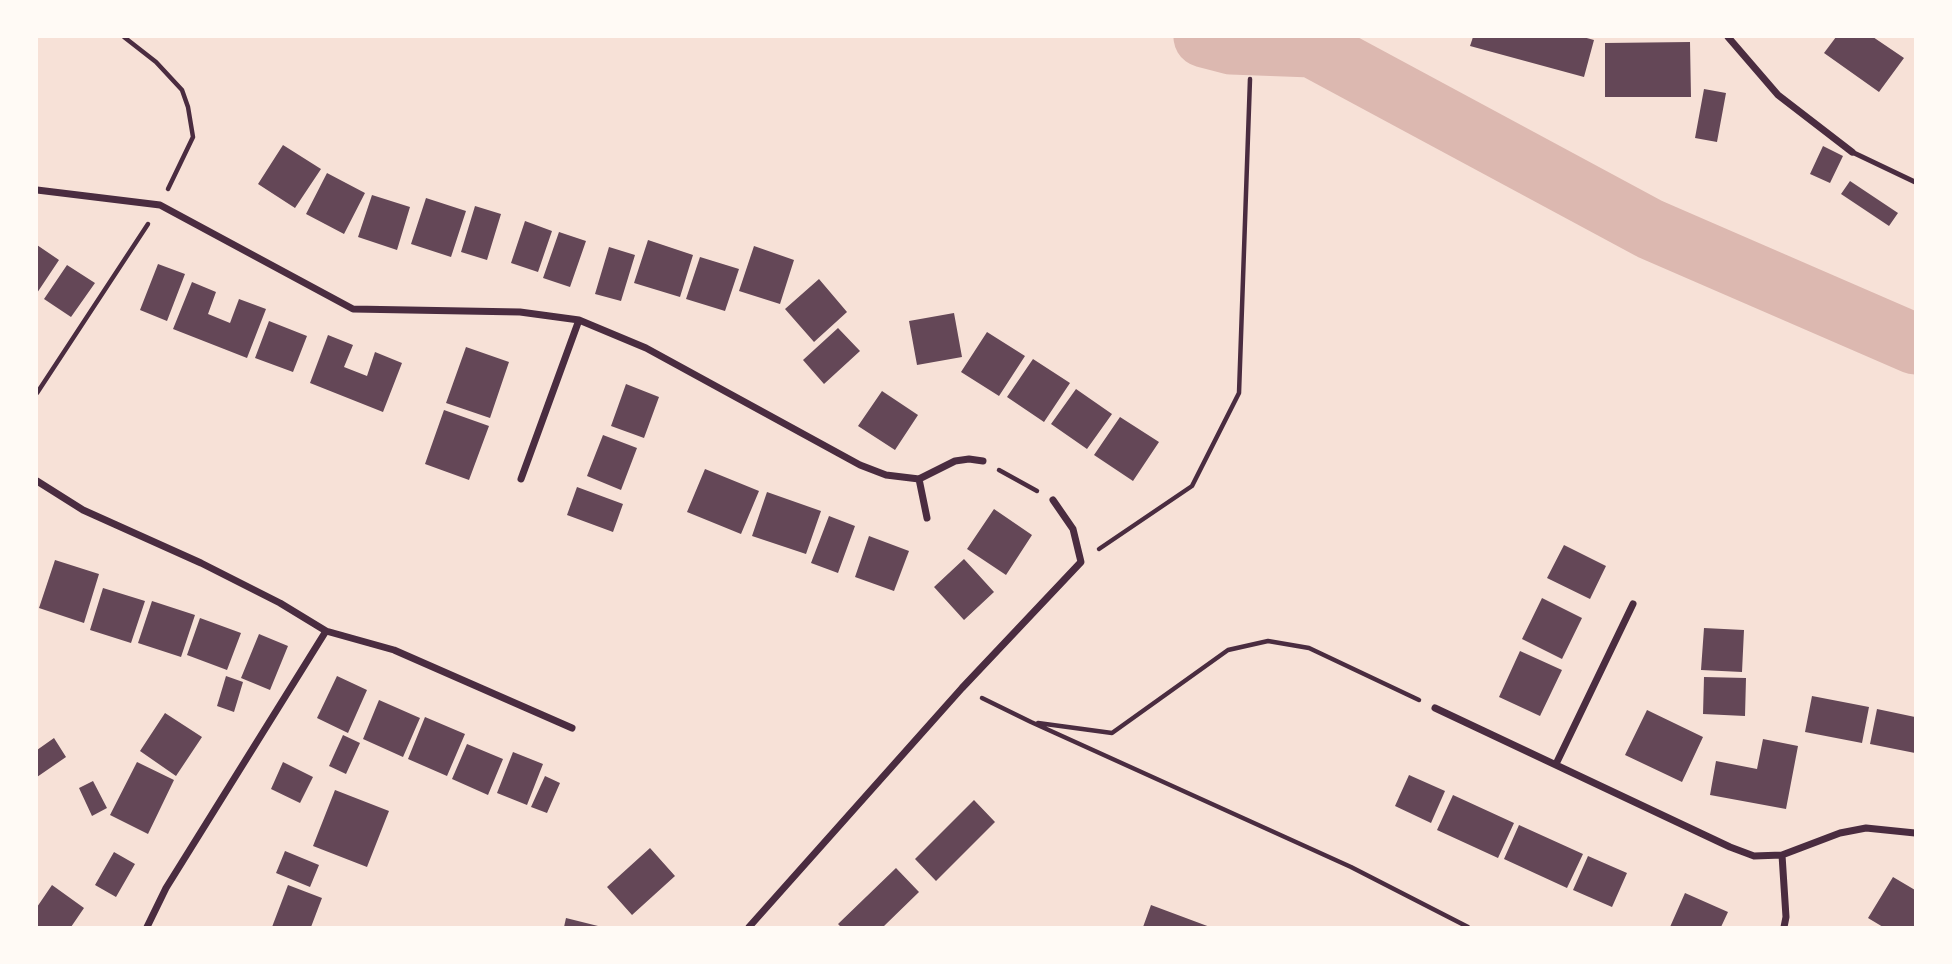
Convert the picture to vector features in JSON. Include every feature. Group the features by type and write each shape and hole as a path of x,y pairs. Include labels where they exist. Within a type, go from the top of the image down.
{"street":[{"path":"1728,37 1778,95 1852,152"},
{"path":"37,190 160,205 353,309 520,312 579,320 646,348 860,465 886,475 919,479 955,461 983,461"},
{"path":"522,479 579,320"},
{"path":"919,479 927,518"},
{"path":"37,481 83,510 201,563 280,603 326,631 394,650 572,728"},
{"path":"749,927 962,688 1081,562 1073,529 1053,500"},
{"path":"1556,764 1633,604"},
{"path":"147,927 173,876 326,631"},
{"path":"1435,708 1754,856 1782,855 1840,834 1866,828 1915,833"},
{"path":"1782,855 1786,918 1784,927"}],"lane":[{"path":"1852,152 1915,182"}],"path":[{"path":"37,393 160,205 193,137 182,90 156,62 124,37"},
{"path":"1081,562 1192,486 1239,393 1250,79"},
{"path":"983,461 1053,500"},
{"path":"1031,722 1112,733 1227,650 1268,641 1309,648 1435,708"},
{"path":"962,688 1351,867 1468,927"}],"building":[{"path":"1473,37 1583,37 1594,40 1584,77 1470,46"},
{"path":"1836,37 1873,37 1904,58 1879,92 1824,53"},
{"path":"1690,42 1691,97 1605,97 1605,43"},
{"path":"1704,89 1726,93 1717,142 1695,138"},
{"path":"283,145 321,169 295,208 258,184"},
{"path":"1823,146 1843,156 1830,183 1810,174"},
{"path":"327,173 365,193 344,234 306,214"},
{"path":"1850,181 1898,213 1889,226 1841,194"},
{"path":"372,195 410,207 397,250 358,237"},
{"path":"426,198 466,211 451,257 411,244"},
{"path":"475,206 501,214 487,260 461,252"},
{"path":"525,221 552,231 538,272 511,263"},
{"path":"559,232 586,241 570,287 543,278"},
{"path":"648,240 693,255 680,297 634,283"},
{"path":"37,245 59,260 37,293"},
{"path":"754,246 794,260 780,304 739,291"},
{"path":"609,247 635,255 621,301 595,294"},
{"path":"700,257 739,269 725,311 686,299"},
{"path":"158,264 185,274 167,321 140,310"},
{"path":"67,265 95,283 71,317 44,299"},
{"path":"819,279 847,312 814,342 785,309"},
{"path":"192,282 216,292 208,314 230,323 239,299 266,309 247,358 173,329"},
{"path":"954,313 962,357 917,365 909,321"},
{"path":"269,321 307,336 293,372 255,358"},
{"path":"838,328 860,351 824,384 803,360"},
{"path":"987,332 1025,356 999,396 961,372"},
{"path":"328,335 353,345 344,367 367,376 375,352 402,363 383,412 310,383"},
{"path":"466,347 509,362 490,418 446,403"},
{"path":"1033,359 1070,383 1044,422 1007,397"},
{"path":"626,384 659,397 644,438 611,426"},
{"path":"1076,389 1112,414 1087,449 1051,424"},
{"path":"882,391 918,415 895,450 858,426"},
{"path":"444,410 489,426 469,480 425,464"},
{"path":"1120,417 1159,442 1133,481 1094,455"},
{"path":"603,435 637,448 621,490 587,476"},
{"path":"705,469 759,491 741,534 687,512"},
{"path":"577,487 623,504 613,532 567,515"},
{"path":"767,492 821,511 806,554 752,536"},
{"path":"994,509 1032,535 1006,575 967,549"},
{"path":"829,516 855,526 838,573 811,563"},
{"path":"869,536 909,551 894,591 855,577"},
{"path":"1564,545 1606,566 1590,599 1547,578"},
{"path":"964,559 994,592 964,620 934,587"},
{"path":"55,560 99,574 84,623 39,608"},
{"path":"103,588 145,601 131,643 90,630"},
{"path":"1542,598 1582,618 1562,659 1522,639"},
{"path":"152,601 195,615 181,657 138,643"},
{"path":"200,618 241,633 227,670 187,655"},
{"path":"1704,628 1744,630 1742,672 1701,670"},
{"path":"259,634 288,646 270,690 241,678"},
{"path":"1520,651 1562,670 1540,716 1499,697"},
{"path":"226,676 243,682 234,712 217,706"},
{"path":"337,676 367,690 348,733 317,718"},
{"path":"1704,677 1746,678 1745,716 1703,714"},
{"path":"1812,696 1869,707 1862,743 1805,732"},
{"path":"379,700 420,718 403,757 363,739"},
{"path":"1877,709 1915,717 1915,753 1870,744"},
{"path":"1647,710 1703,737 1682,782 1625,755"},
{"path":"165,713 202,737 176,776 140,751"},
{"path":"425,717 465,734 447,776 408,759"},
{"path":"343,735 360,743 346,774 329,766"},
{"path":"54,738 66,757 37,777 37,750"},
{"path":"1763,739 1798,746 1786,809 1710,795 1716,761 1757,769"},
{"path":"467,744 503,759 488,795 452,779"},
{"path":"513,752 543,764 527,805 497,793"},
{"path":"137,762 174,780 148,834 110,815"},
{"path":"283,762 313,777 300,803 271,789"},
{"path":"1409,775 1445,791 1431,823 1395,806"},
{"path":"545,776 560,783 547,813 531,807"},
{"path":"93,781 107,808 92,816 79,788"},
{"path":"335,790 389,811 367,867 313,846"},
{"path":"1453,795 1514,823 1498,858 1437,830"},
{"path":"974,800 995,822 936,881 915,859"},
{"path":"1519,825 1583,854 1567,888 1504,859"},
{"path":"650,848 675,876 632,915 607,887"},
{"path":"285,851 319,865 310,887 276,873"},
{"path":"114,852 135,864 116,897 95,885"},
{"path":"1588,856 1627,873 1612,907 1573,890"},
{"path":"896,868 919,892 883,927 841,927 838,924"},
{"path":"1893,877 1915,890 1915,927 1883,927 1868,918"},
{"path":"52,885 84,908 71,927 37,927 37,907"},
{"path":"288,885 322,898 311,927 272,927"},
{"path":"1685,893 1728,912 1721,927 1670,927"},
{"path":"1151,905 1210,927 1143,927"},
{"path":"566,918 598,926 598,927 564,927"}],"waterway":[{"path":"1204,37 1231,44 1312,47 1650,229 1915,344"}]}
